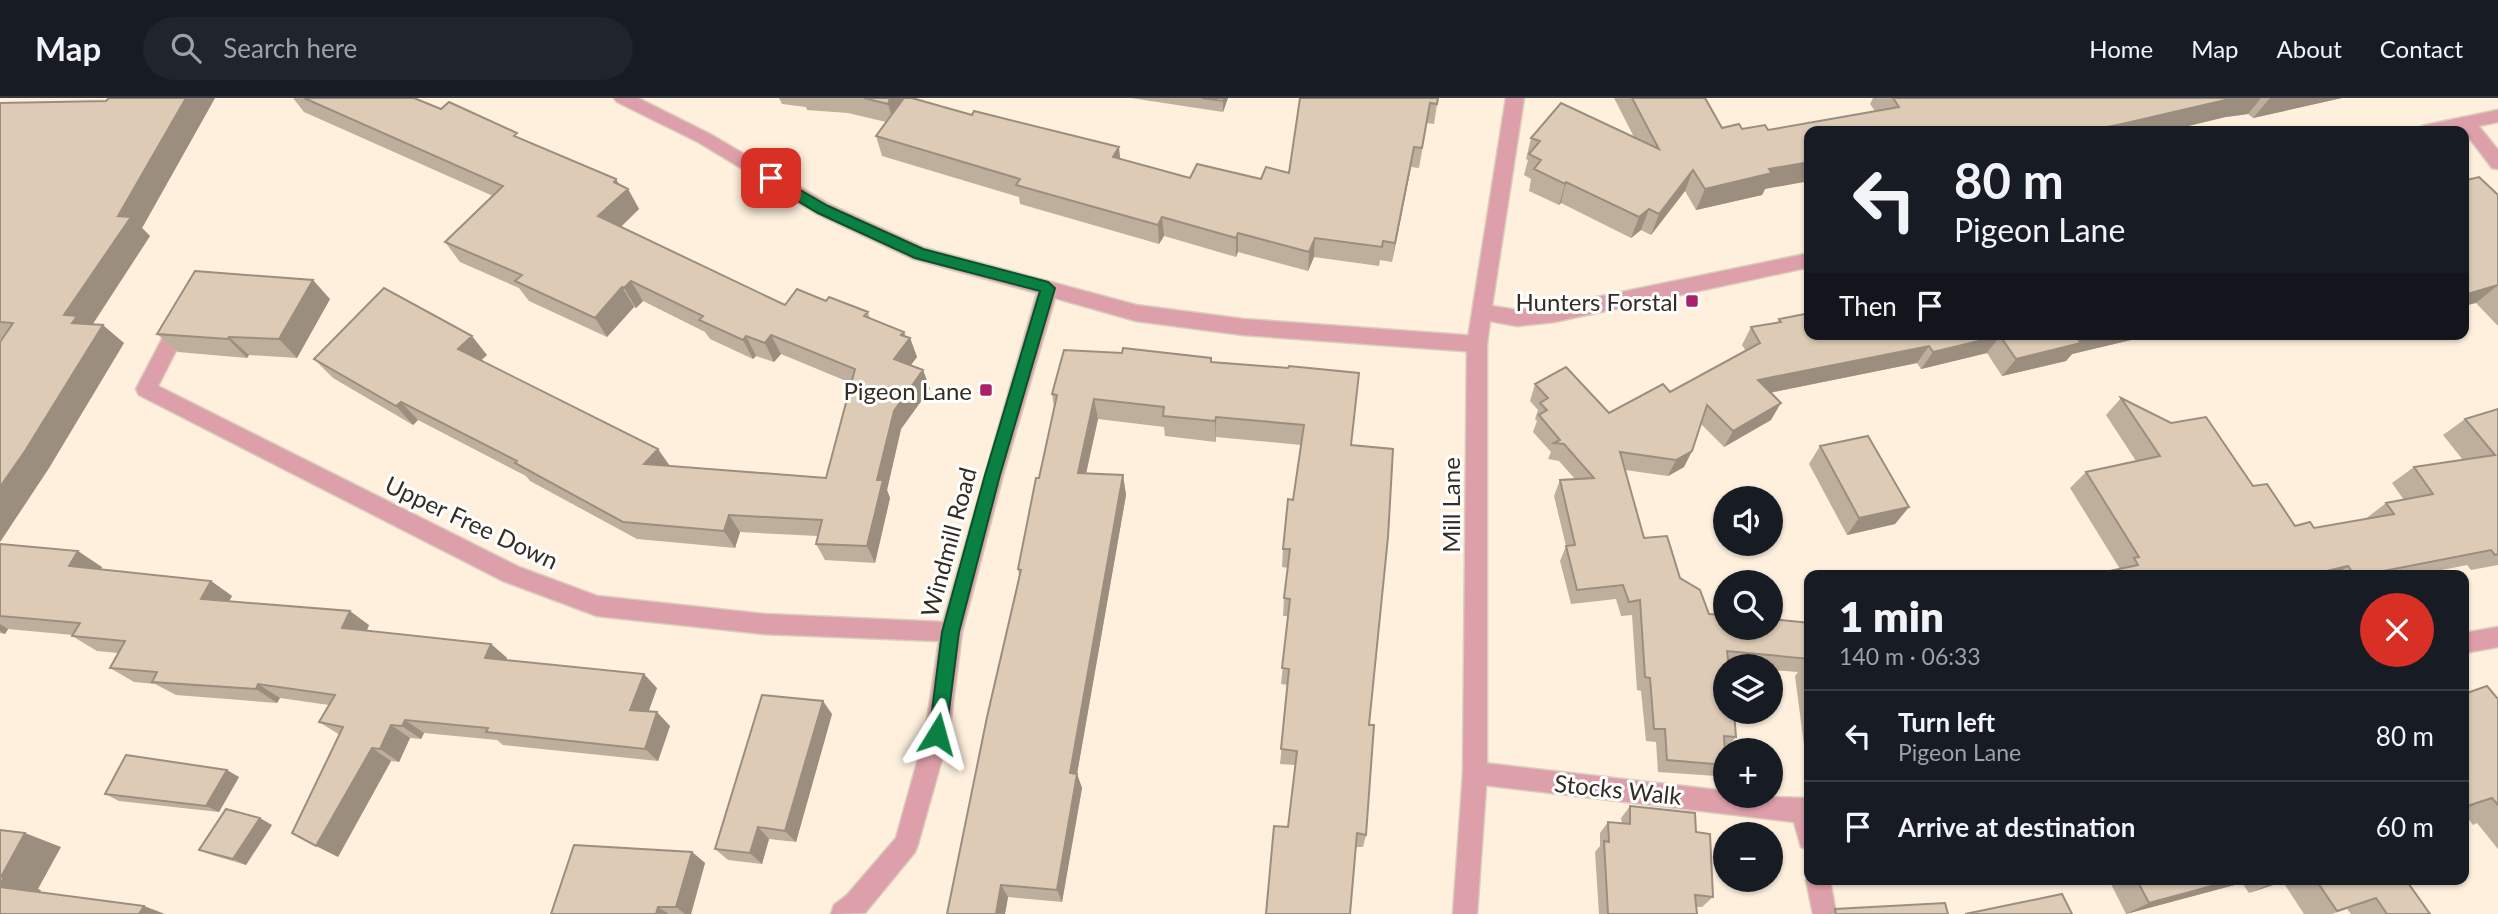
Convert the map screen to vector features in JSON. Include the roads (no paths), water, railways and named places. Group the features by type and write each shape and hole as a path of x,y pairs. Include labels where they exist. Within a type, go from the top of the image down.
{"street":[{"path":"623,98 704,138 823,209 920,254 1149,315 1242,327 1477,344"},
{"name":"Mill Lane","path":"1465,914 1475,773 1477,344 1515,98"},
{"path":"2452,126 2498,116"},
{"path":"2467,123 2498,163"},
{"path":"1482,312 1517,318 1554,314 1804,261"},
{"name":"Windmill Road","path":"843,914 856,904 906,844 937,734 951,632 993,475 1048,288"},
{"name":"Upper Free Down","path":"190,303 146,389 511,574 597,606 764,624 951,632"},
{"path":"2469,642 2498,637"},
{"name":"Stocks Walk","path":"1475,773 1804,811"},
{"path":"1819,885 1823,908"}],"place":[{"name":"Hunters Forstal","path":"1692,301"},
{"name":"Pigeon Lane","path":"986,390"}]}
